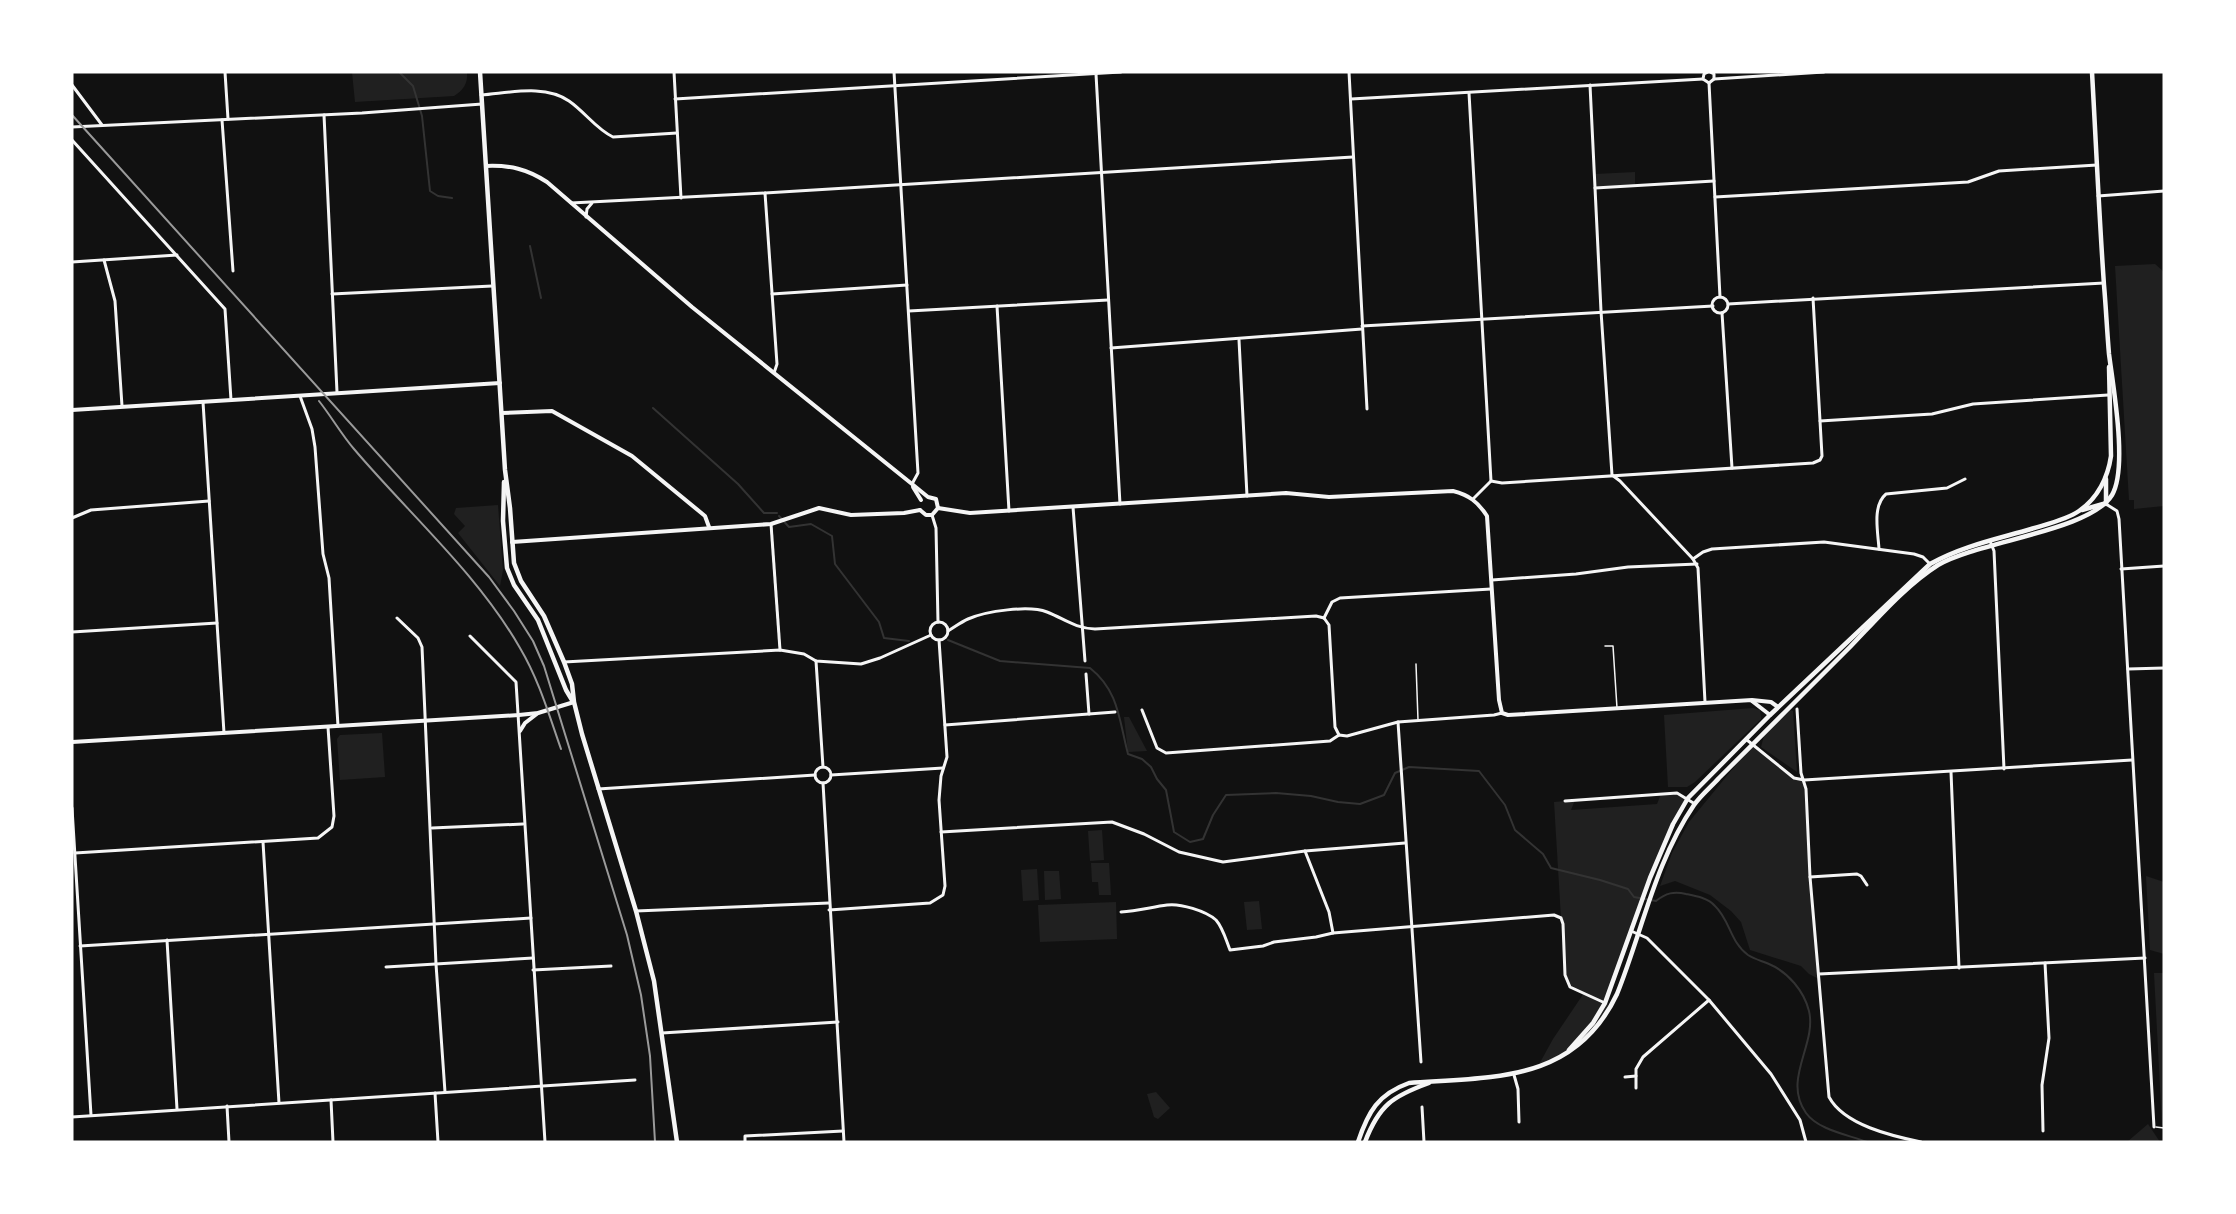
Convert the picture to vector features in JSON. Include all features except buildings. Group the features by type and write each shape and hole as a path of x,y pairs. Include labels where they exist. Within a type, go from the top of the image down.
{"main road":[{"path":"480,72 505,470 516,571 543,616 572,684 574,702 598,789 636,911 654,981 677,1142"},
{"path":"1565,1054 1593,1023 1605,1003 1650,878 1673,824 1688,798 1770,715 1930,564 1957,550 2078,520 2094,513 2106,504 2112,494 2117,482 2119,467 2115,395 2104,284 2092,72"},
{"path":"2106,504 2106,477 2111,456 2108,395 2109,352"},
{"path":"505,470 502,521 507,568 514,585 538,620 566,690 574,702"},
{"path":"2079,511 2090,502 2106,477"},
{"path":"1359,1142 1372,1108 1396,1088 1409,1083 1514,1075 1538,1068 1580,1046 1599,1025 1611,1006 1626,972 1642,922 1675,837 1695,804 1753,744 1888,608 1939,565 1991,543 2079,511 2106,504"},
{"path":"1779,707 1785,713"},
{"path":"1770,715 1776,721"},
{"path":"1605,1003 1611,1006"},
{"path":"1365,1142 1372,1122 1393,1098 1434,1081"}],"street":[{"path":"225,72 228,119"},
{"path":"674,72 681,198"},
{"path":"894,72 918,473 912,484"},
{"path":"675,99 1120,72"},
{"path":"1349,72 1367,409"},
{"path":"1703,79 1704,74 1709,72 1714,74 1714,79"},
{"path":"1709,83 1714,79 1824,72"},
{"path":"1096,73 1120,504"},
{"path":"1351,99 1703,79 1709,83"},
{"path":"1709,83 1720,297"},
{"path":"72,85 102,125"},
{"path":"1590,86 1612,475 1697,564 1705,704"},
{"path":"481,95 544,91 559,95 604,133 613,137 677,133"},
{"path":"1469,93 1491,481 1473,499"},
{"path":"72,127 414,110 482,104"},
{"path":"324,115 337,392"},
{"path":"222,120 233,271"},
{"path":"72,140 225,309 231,400"},
{"path":"571,203 1353,157"},
{"path":"1716,197 1968,182 1999,171 2097,165"},
{"path":"486,166 510,166 532,172 547,182 692,307 928,497 936,499 938,508"},
{"path":"1595,188 1714,181"},
{"path":"2098,196 2164,191"},
{"path":"765,193 777,364 774,372"},
{"path":"586,217 587,209 592,203"},
{"path":"72,262 177,255"},
{"path":"104,260 115,301 122,407"},
{"path":"1728,304 2104,284"},
{"path":"772,294 907,285"},
{"path":"332,294 493,286"},
{"path":"1720,297 1728,304"},
{"path":"1720,297 1713,301 1713,306 1717,312 1722,313"},
{"path":"1491,481 1502,483 1813,463 1820,460 1822,456 1812,298"},
{"path":"909,311 1108,300"},
{"path":"1722,313 1728,308 1728,304"},
{"path":"997,306 1009,511"},
{"path":"1111,348 1239,340 1362,327 1481,318 1713,306"},
{"path":"1722,313 1731,468"},
{"path":"1239,340 1247,496"},
{"path":"72,410 500,383"},
{"path":"300,394 312,429 315,447 322,554 329,578 338,726"},
{"path":"1820,421 1932,414 1973,404 2108,395"},
{"path":"203,402 224,733"},
{"path":"502,413 552,411 648,467 705,516 709,527"},
{"path":"1879,549 1878,509 1881,498 1886,494 1947,488 1965,479"},
{"path":"912,484 921,500 920,510"},
{"path":"938,508 970,513 1286,494 1329,497 1453,491 1464,494 1473,499 1487,516 1501,711"},
{"path":"921,500 928,497"},
{"path":"72,518 91,510 209,501"},
{"path":"2106,504 2114,508 2118,514 2154,1127"},
{"path":"1073,507 1085,661"},
{"path":"512,542 771,524 819,508 851,515 904,513 920,510"},
{"path":"920,510 926,515 932,515 938,508"},
{"path":"932,515 936,528 938,622"},
{"path":"771,524 780,650"},
{"path":"1693,559 1712,549 1824,542 1914,554 1923,557 1930,564"},
{"path":"1991,543 1994,550 2004,769"},
{"path":"1492,580 1576,574 1628,567 1697,564"},
{"path":"2121,569 2164,566"},
{"path":"1324,618 1332,602 1340,598 1492,589"},
{"path":"939,640 945,638 948,631 970,618 1030,608 1044,611 1082,628 1316,616 1324,618 1329,625 1335,727 1339,735"},
{"path":"397,618 417,638 422,647 432,828 436,964 445,1092"},
{"path":"938,622 946,625 948,631"},
{"path":"938,622 930,628 931,635 939,640"},
{"path":"72,632 217,623"},
{"path":"564,662 780,650 804,654 816,661 861,664 931,635"},
{"path":"470,636 516,682 545,1142"},
{"path":"829,910 930,903 943,895 945,886 939,800 943,768 947,757 939,640"},
{"path":"816,661 823,767"},
{"path":"2128,669 2164,668"},
{"path":"1086,674 1089,714"},
{"path":"1752,700 1770,715"},
{"path":"1501,711 1508,715 1752,700 1771,702 1779,707"},
{"path":"72,742 519,715 538,713 574,702"},
{"path":"1797,709 1801,773 1806,789 1810,877 1827,1090 1833,1105 1846,1115 1879,1131 1921,1142"},
{"path":"1142,710 1157,748 1163,753 1330,741 1339,735 1347,736 1398,722 1494,715 1501,711"},
{"path":"945,724 1115,712"},
{"path":"520,731 525,723 538,713"},
{"path":"1398,722 1421,1062"},
{"path":"75,853 318,838 332,827 334,816 328,727"},
{"path":"1746,739 1794,778 1803,780 2132,760"},
{"path":"815,775 819,768 823,767"},
{"path":"823,767 830,770 831,775 827,782 823,783"},
{"path":"831,775 943,768"},
{"path":"1951,772 1959,968"},
{"path":"598,789 815,775"},
{"path":"815,775 823,783 827,833 829,910 844,1142"},
{"path":"1565,801 1677,793 1695,804"},
{"path":"72,808 91,1115"},
{"path":"941,832 1112,822 1144,834 1179,852 1223,862 1305,851 1405,843"},
{"path":"432,828 524,824"},
{"path":"263,842 279,1103"},
{"path":"1305,851 1329,912 1334,933"},
{"path":"1810,877 1857,874 1867,885"},
{"path":"636,911 829,903"},
{"path":"1121,912 1167,905 1196,910 1217,922 1230,950 1281,941 1316,938 1334,933 1544,915 1558,916 1563,924 1565,975 1570,987 1605,1003"},
{"path":"80,946 531,918"},
{"path":"1631,931 1647,938 1709,1000 1779,1084 1800,1120 1806,1142"},
{"path":"167,940 177,1109"},
{"path":"386,967 533,958"},
{"path":"1819,974 2145,958"},
{"path":"2043,1131 2042,1085 2049,1038 2045,963"},
{"path":"533,970 611,966"},
{"path":"1636,1088 1636,1069 1643,1058 1709,1000"},
{"path":"662,1033 838,1022"},
{"path":"1514,1075 1518,1089 1520,1122"},
{"path":"1625,1077 1636,1076"},
{"path":"72,1117 635,1080"},
{"path":"435,1093 438,1142"},
{"path":"331,1100 333,1142"},
{"path":"227,1106 229,1142"},
{"path":"1422,1107 1424,1142"},
{"path":"745,1142 745,1136 843,1131"}],"lane":[{"path":"1605,646 1613,646 1617,710"},
{"path":"1416,664 1418,721"},
{"path":"2154,1127 2164,1128"}],"shaded area":[{"path":"352,72 467,72 467,80 454,96 355,102"},
{"path":"1635,172 1635,185 1596,187 1595,174"},
{"path":"2155,264 2164,272 2164,506 2134,509 2134,500 2129,500 2115,266"},
{"path":"498,505 503,570 500,586 458,533 465,526 454,514 456,508"},
{"path":"1753,708 1760,710 1761,719 1695,782 1687,787 1668,787 1664,715"},
{"path":"1790,710 1793,711 1797,772 1761,747 1764,736"},
{"path":"1124,717 1129,717 1147,751 1128,752"},
{"path":"382,733 385,777 340,780 337,739 340,735"},
{"path":"1753,744 1794,778 1804,780 1819,979 1809,974 1801,966 1750,950 1741,922 1710,895 1675,881 1660,886 1672,853 1689,822"},
{"path":"1677,793 1688,798 1650,878 1605,1003 1611,1006 1580,1046 1537,1068 1553,1039 1584,993 1570,987 1565,975 1554,802 1575,800 1571,810 1657,804 1661,794"},
{"path":"1102,830 1104,860 1090,861 1088,831"},
{"path":"1091,863 1109,863 1111,895 1099,895 1098,882 1092,882"},
{"path":"1037,869 1039,900 1023,901 1021,870"},
{"path":"1044,871 1059,871 1061,899 1045,900"},
{"path":"2146,876 2164,882 2164,954 2150,950"},
{"path":"1259,901 1262,929 1247,930 1244,902"},
{"path":"1116,902 1117,939 1040,942 1038,905"},
{"path":"2154,973 2164,973 2164,1125 2162,1125"},
{"path":"1156,1092 1170,1108 1158,1119 1154,1117 1147,1094"},
{"path":"2148,1124 2160,1142 2127,1142"}],"waterway":[{"path":"399,72 413,86 422,116 430,191 438,196 452,198"},
{"path":"530,246 541,298"},
{"path":"653,408 738,484 764,513 777,513"},
{"path":"779,516 789,527 811,524 832,536 835,564 879,622 884,638 909,641"},
{"path":"948,640 1000,661 1090,668 1100,677 1112,696 1120,718 1128,754 1142,759 1151,767 1166,790 1174,832 1190,842 1203,839 1213,815 1226,795 1276,793 1360,804 1384,795 1395,773 1409,767 1479,771 1505,805 1515,830 1543,854 1551,868 1628,889 1634,897 1656,901 1667,894 1678,893 1702,898 1712,903 1724,918 1742,950 1783,972 1799,989 1807,1004 1809,1036 1797,1088 1806,1113 1826,1128 1867,1142"}],"railway":[{"path":"72,115 489,577 533,641 544,666 627,935 641,995 650,1056 655,1142"},
{"path":"319,401 354,449 463,569 503,621 533,672 561,749"}]}
